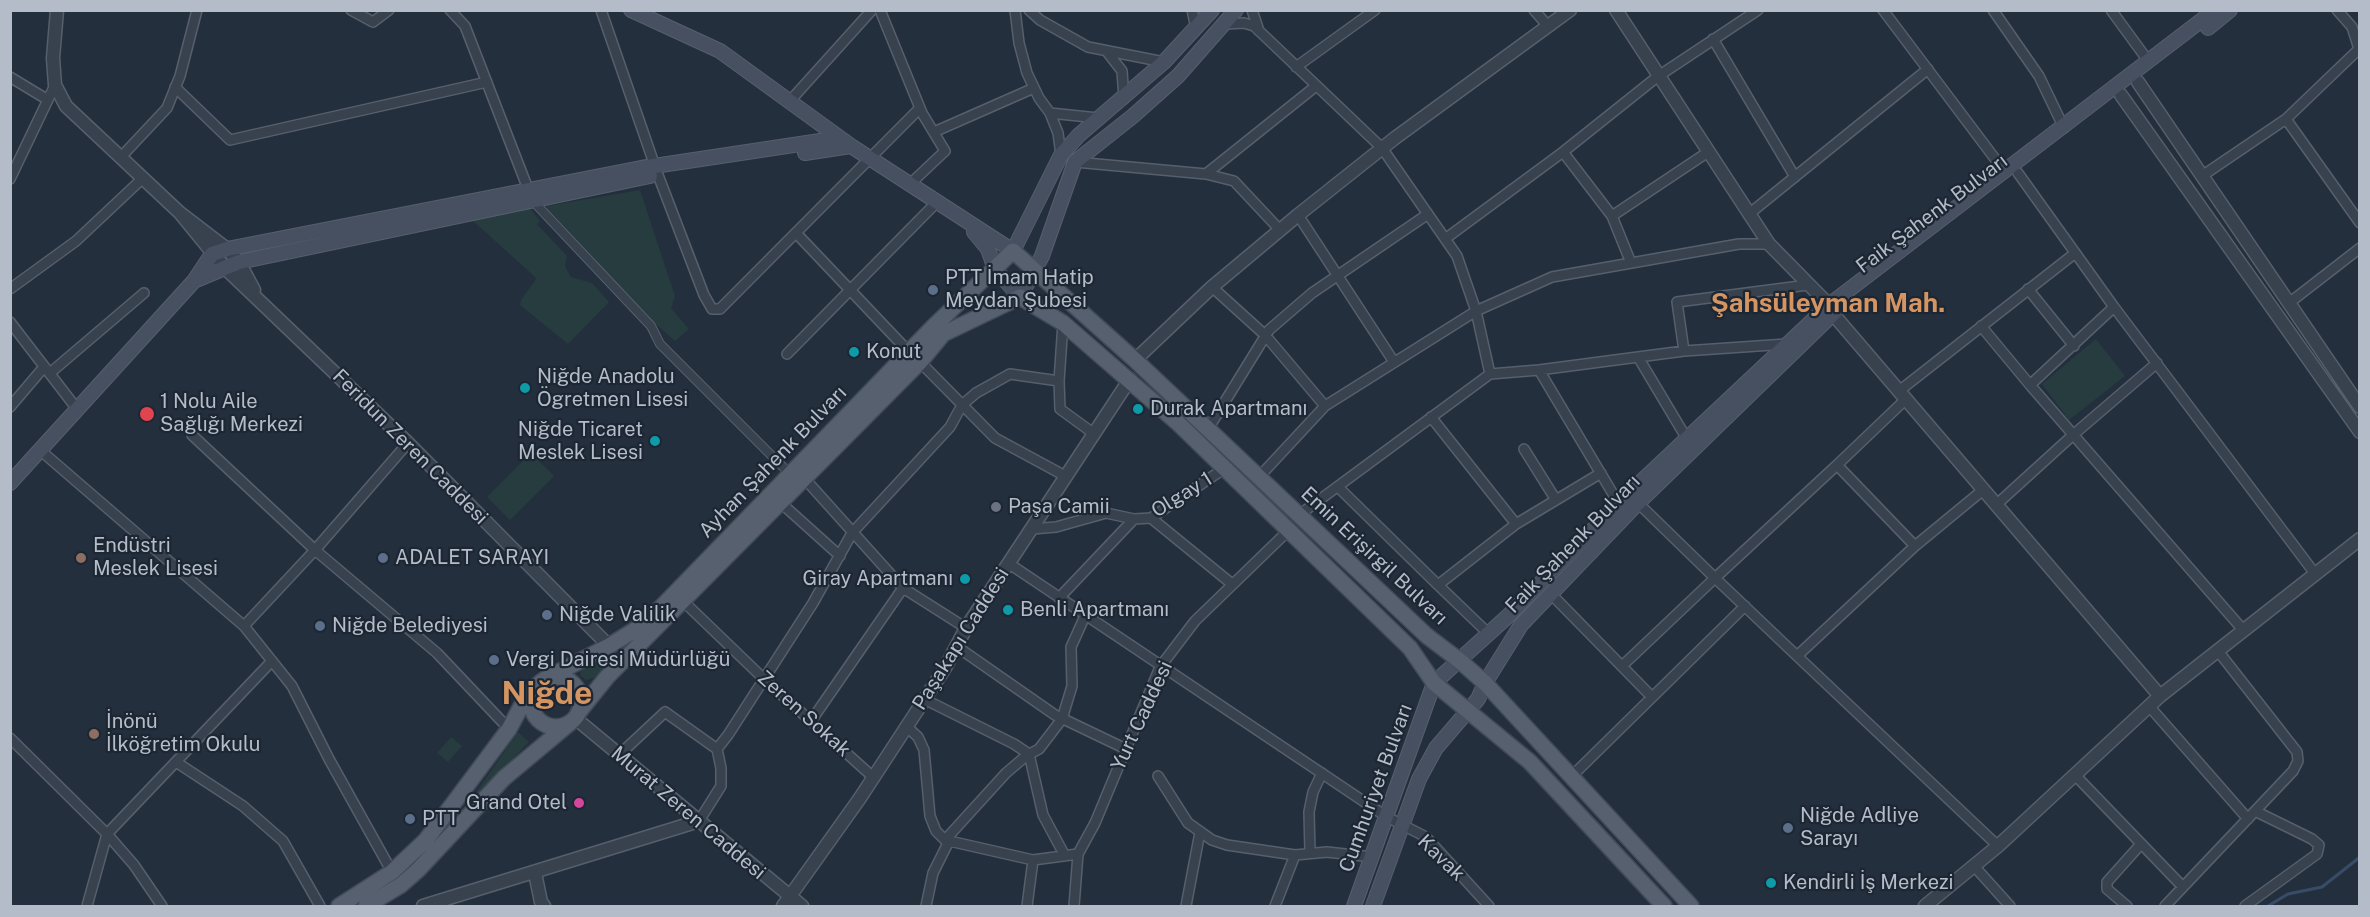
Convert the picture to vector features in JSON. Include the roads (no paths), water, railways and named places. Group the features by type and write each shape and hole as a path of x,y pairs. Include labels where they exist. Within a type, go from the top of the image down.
{"main road":[{"path":"631,10 720,51 868,158 1013,251 1061,155 1098,118 1124,99 1164,62 1212,10"},
{"path":"964,221 988,249 995,269 1020,297 1042,256 1075,162 1133,116 1178,76 1236,10"},
{"name":"Faik Şahenk Bulvarı","path":"2012,172 2064,128 2215,10"},
{"name":"Faik Şahenk Bulvarı","path":"1434,683 1489,634 1619,504 1786,344 2012,172 2121,95 2230,10"},
{"path":"10,483 194,281 212,254 227,249 531,195 657,170 848,144"},
{"path":"194,281 239,262 531,195"},
{"name":"Ayhan Şahenk Bulvarı","path":"540,682 609,646 646,623 797,477 915,357 1013,251"},
{"name":"Emin Erişirgil Bulvarı","path":"1013,251 1136,360 1427,636 1485,683 1691,906"},
{"name":"Ayhan Şahenk Bulvarı","path":"915,357 943,334 1020,297"},
{"name":"Emin Erişirgil Bulvarı","path":"1020,297 1063,323 1130,379 1225,468 1410,648 1434,683 1530,762 1664,906"},
{"name":"Faik Şahenk Bulvarı","path":"1467,711 1478,699 1485,683 1521,625 1638,503 1831,310"},
{"name":"Ayhan Şahenk Bulvarı","path":"366,906 402,885 504,778 575,718 607,677 780,502 797,477"},
{"path":"339,906 392,872 426,840 509,729 540,682 556,677 571,682 580,696 575,718 553,727 537,719 530,702 540,682"},
{"name":"Cumhuriyet Bulvarı","path":"1354,906 1434,683"},
{"name":"Cumhuriyet Bulvarı","path":"1373,906 1419,779 1436,748 1467,711"}],"street":[{"path":"57,10 53,58 55,86 66,106 180,213 227,249 239,262 261,301"},
{"path":"121,157 167,108 176,87 197,10"},
{"path":"351,10 373,22 389,10"},
{"path":"450,10 465,26 531,195 651,326 660,344 797,477 903,588 966,628"},
{"path":"601,10 657,170 704,295 712,309 720,309 920,108"},
{"path":"789,102 872,10"},
{"path":"880,10 920,108 945,151 909,185"},
{"path":"1015,10 1019,43 1027,73 1050,113 1058,133 1061,155"},
{"path":"1029,10 1040,20 1088,47 1164,62"},
{"path":"1192,10 1196,28"},
{"path":"1252,10 1259,31"},
{"path":"1296,67 1375,10"},
{"path":"1534,10 1548,26"},
{"path":"1136,360 1212,287 1298,215 1382,148 1570,10"},
{"path":"1616,10 1657,77 1769,244 1831,310 2160,696"},
{"path":"1445,239 1563,152 1657,77 1758,10"},
{"path":"1883,10 2012,172 2316,575"},
{"path":"1993,10 2039,76 2064,128"},
{"path":"2111,10 2149,62"},
{"path":"2202,176 2286,119 2359,49 2352,27 2337,10"},
{"path":"1225,24 1244,23 1254,26 1382,148 1457,256 1476,311 1490,374"},
{"path":"1713,39 1794,177"},
{"path":"1108,52 1122,71 1124,99"},
{"path":"1749,214 1928,69"},
{"path":"10,76 48,100"},
{"path":"176,87 230,140 487,82"},
{"path":"2138,82 2360,407"},
{"path":"10,178 55,86"},
{"path":"1206,174 1316,86"},
{"path":"934,132 1034,88"},
{"path":"2121,95 2360,432"},
{"path":"1050,113 1098,118"},
{"path":"2286,119 2360,223"},
{"path":"1563,152 1612,216 1631,263"},
{"path":"1612,216 1708,152"},
{"path":"1075,162 1206,174 1234,181 1280,230"},
{"path":"10,289 76,241 143,178"},
{"path":"787,354 936,203"},
{"name":"Feridun Zeren Caddesi","path":"180,213 225,268 408,443 609,646"},
{"path":"1208,429 1265,335 1311,293 1428,214"},
{"path":"1298,215 1394,362"},
{"path":"796,233 995,438 1067,477"},
{"path":"1259,477 1325,406 1476,311 1552,277 1739,244 1769,244"},
{"path":"2289,303 2360,248"},
{"path":"1622,666 1837,465 1903,395 1982,326 2074,254"},
{"path":"1684,351 1677,302 1808,285"},
{"path":"1212,287 1265,335 1325,406"},
{"path":"2028,289 2074,346"},
{"path":"10,407 47,370 144,292"},
{"path":"2030,385 2114,308"},
{"path":"10,321 77,409"},
{"path":"1063,323 1059,381 1060,409 1093,433"},
{"path":"1982,326 2030,385 2244,631"},
{"path":"1299,515 1490,374 1684,351 1786,344"},
{"path":"1638,357 1687,439"},
{"path":"1996,505 2157,363"},
{"path":"1539,370 1619,504"},
{"path":"717,749 813,603 852,533 950,427 962,405 976,393 1010,374 1059,381"},
{"name":"Paşakapı Caddesi","path":"787,902 945,668 966,628 1130,379"},
{"path":"1431,417 1516,524"},
{"path":"192,435 315,550 437,653 509,729"},
{"path":"244,626 315,550 408,443"},
{"path":"1524,449 1556,500"},
{"path":"40,450 244,626 292,686 329,759 392,872"},
{"path":"1837,465 1915,546"},
{"name":"Olgay 1","path":"1032,529 1056,527 1106,513 1134,519 1151,518 1225,468"},
{"path":"1438,585 1516,524 1601,473"},
{"path":"1338,487 1489,634"},
{"path":"1797,656 1915,546 1983,490"},
{"path":"780,502 840,556"},
{"path":"1638,503 1998,846"},
{"path":"1151,518 1232,584"},
{"path":"1059,598 1134,519"},
{"name":"Yurt Caddesi","path":"1074,906 1078,854 1095,823 1160,667 1195,621 1290,530"},
{"path":"1925,906 1998,846 2160,696 2360,539"},
{"name":"Kavak","path":"1008,563 1387,817 1426,837 1489,906"},
{"path":"811,721 903,588"},
{"path":"1551,594 1652,697"},
{"name":"Zeren Sokak","path":"683,601 764,679 873,777"},
{"path":"1572,776 1745,606"},
{"path":"926,906 933,873 947,840 1006,773 1029,754 1039,749 1062,719 1072,686 1071,647 1085,616"},
{"path":"956,646 1025,696 1062,719 1126,749"},
{"path":"2165,906 2294,771 2298,761 2297,752 2218,651"},
{"path":"87,906 107,834 271,662"},
{"path":"924,699 1014,744 1029,754 1043,815 1065,856"},
{"path":"2149,706 2248,819"},
{"path":"423,906 699,821 721,786 721,768 717,749 665,712 619,755"},
{"name":"Murat Zeren Caddesi","path":"575,718 699,821 787,902 802,906"},
{"path":"906,726 918,737 924,750 930,816 936,831 947,840 1033,860 1078,854"},
{"path":"10,738 107,834 134,865 162,906"},
{"path":"176,762 243,806 283,841 320,906"},
{"path":"1310,852 1309,812 1313,792 1322,773"},
{"path":"2075,775 2183,887"},
{"path":"1158,776 1188,823 1212,840 1227,845 1294,855 1310,852 1372,857"},
{"path":"2245,906 2317,854 2319,845 2312,839 2255,811"},
{"path":"1186,906 1200,832"},
{"path":"2127,906 2107,889 2107,882 2142,844"},
{"path":"1275,906 1294,855"},
{"path":"1027,906 1033,860"},
{"path":"1974,866 2010,906"},
{"path":"536,873 540,905"}],"waterway":[{"path":"2268,906 2288,894 2322,887 2360,857"}],"place":[{"name":"PTT İmam Hatip Meydan Şubesi","path":"933,290"},
{"name":"Konut","path":"854,352"},
{"name":"Niğde Anadolu Ögretmen Lisesi","path":"525,388"},
{"name":"Durak Apartmanı","path":"1138,409"},
{"name":"1 Nolu Aile Sağlığı Merkezi","path":"147,414"},
{"name":"Niğde Ticaret Meslek Lisesi","path":"655,441"},
{"name":"Paşa Camii","path":"996,507"},
{"name":"Endüstri Meslek Lisesi","path":"81,558"},
{"name":"ADALET SARAYI","path":"383,558"},
{"name":"Giray Apartmanı","path":"965,579"},
{"name":"Benli Apartmanı","path":"1008,610"},
{"name":"Niğde Valilik","path":"547,615"},
{"name":"Niğde Belediyesi","path":"320,626"},
{"name":"Vergi Dairesi Müdürlüğü","path":"494,660"},
{"name":"İnönü İlköğretim Okulu","path":"94,734"},
{"name":"Grand Otel","path":"579,803"},
{"name":"PTT","path":"410,819"},
{"name":"Niğde Adliye Sarayı","path":"1788,828"},
{"name":"Kendirli İş Merkezi","path":"1771,883"}],"district":[{"name":"Şahsüleyman Mah.","path":"1828,304"},
{"name":"Niğde","path":"547,694"}]}
